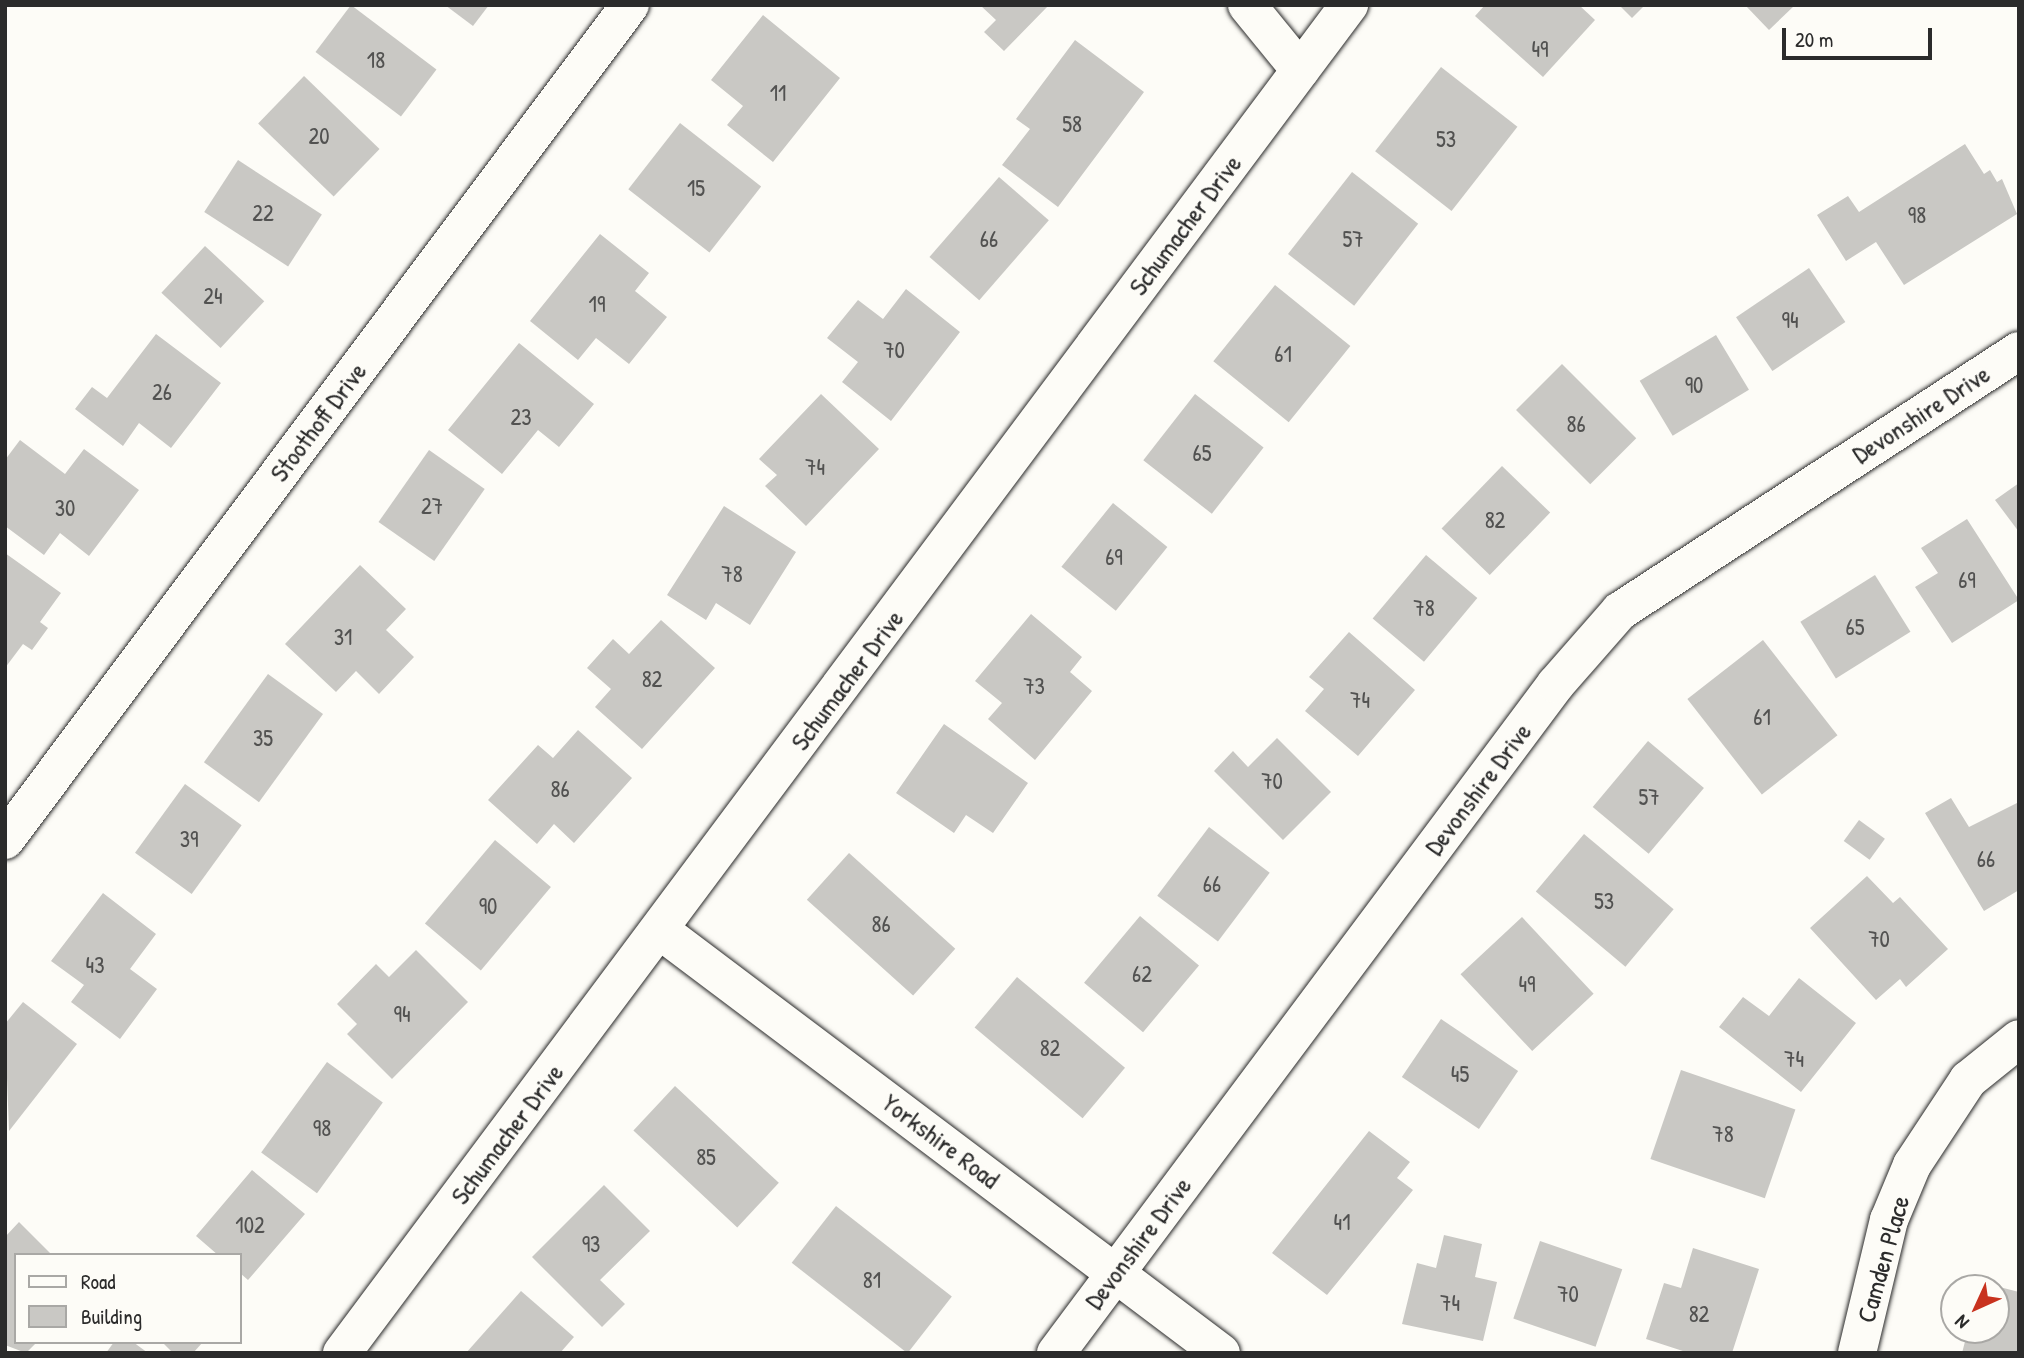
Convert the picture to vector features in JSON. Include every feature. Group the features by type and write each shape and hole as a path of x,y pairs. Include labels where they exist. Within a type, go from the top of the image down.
{"street":[{"name":"Stoothoff Drive","path":"5,840 630,5"},
{"path":"1247,5 1300,69"},
{"name":"Schumacher Drive","path":"342,1353 661,931 1349,5"},
{"name":"Devonshire Drive","path":"1056,1353 1556,684 1619,611 2019,351"},
{"name":"Yorkshire Road","path":"661,931 1221,1353"},
{"name":"Camden Place","path":"1857,1353 1889,1220 1912,1165 1968,1080 2019,1039"}],"building":[{"path":"351,5 436,69 401,117 315,52"},
{"path":"445,5 489,5 473,26"},
{"path":"980,5 1049,5 1004,51 984,32 996,20"},
{"path":"1485,5 1579,5 1595,20 1543,77 1475,16"},
{"path":"1619,5 1645,5 1632,18"},
{"path":"1745,5 1795,5 1769,30"},
{"path":"763,15 840,78 773,162 727,125 743,106 711,80"},
{"path":"1075,40 1144,92 1058,207 1002,165 1030,129 1016,119"},
{"path":"1441,67 1517,127 1452,211 1375,151"},
{"path":"304,76 380,149 334,196 258,123"},
{"path":"680,123 761,186 709,253 628,189"},
{"path":"1965,144 1984,174 1990,170 1997,182 2002,179 2017,214 1904,285 1876,242 1846,261 1817,215 1848,196 1859,212"},
{"path":"238,160 322,214 288,266 204,212"},
{"path":"1352,172 1418,224 1354,306 1288,254"},
{"path":"999,177 1049,220 979,300 929,257"},
{"path":"600,234 649,273 635,291 667,317 629,364 596,338 578,360 530,321"},
{"path":"205,246 264,301 221,348 161,293"},
{"path":"1809,268 1845,322 1772,371 1736,317"},
{"path":"1275,285 1350,346 1289,422 1213,361"},
{"path":"906,289 960,332 891,421 842,382 858,362 827,338 858,300 883,319"},
{"path":"156,334 221,383 171,448 139,423 123,446 75,409 92,387 107,398"},
{"path":"1716,335 1749,390 1673,436 1640,381"},
{"path":"519,343 594,404 559,447 538,430 502,474 448,430"},
{"path":"1562,364 1636,438 1590,484 1516,410"},
{"path":"821,394 879,449 806,526 765,486 777,475 759,459"},
{"path":"1195,394 1264,448 1212,514 1143,460"},
{"path":"20,440 65,474 84,449 139,490 89,556 60,533 44,555 5,526 5,460"},
{"path":"429,450 485,489 434,561 379,522"},
{"path":"1502,466 1550,513 1490,575 1442,529"},
{"path":"2019,483 2019,532 1995,500"},
{"path":"1113,503 1167,547 1116,611 1061,567"},
{"path":"724,506 796,552 750,625 716,603 706,620 667,595"},
{"path":"1967,519 2019,600 1952,643 1915,587 1938,573 1921,548"},
{"path":"5,553 61,593 40,622 48,628 32,650 23,644 5,668"},
{"path":"1426,555 1477,598 1424,662 1373,619"},
{"path":"360,565 406,609 386,630 414,657 379,694 356,671 336,692 285,644"},
{"path":"1875,575 1911,632 1836,678 1800,622"},
{"path":"1031,614 1082,657 1070,672 1092,691 1035,760 988,719 1002,703 975,681"},
{"path":"661,620 715,668 642,749 595,707 611,689 587,668 613,639 629,654"},
{"path":"1349,632 1415,690 1358,756 1305,711 1324,689 1309,677"},
{"path":"1763,640 1837,735 1762,794 1687,699"},
{"path":"268,674 323,714 259,802 204,762"},
{"path":"944,724 1028,783 993,833 966,815 954,833 896,793"},
{"path":"578,730 632,778 574,843 554,824 537,844 488,800 538,745 553,758"},
{"path":"1277,738 1331,792 1283,840 1214,771 1233,751 1248,767"},
{"path":"1648,741 1704,788 1649,854 1593,807"},
{"path":"185,784 242,825 192,894 135,853"},
{"path":"1951,798 1969,827 2019,802 2019,890 1984,911 1925,813"},
{"path":"1859,820 1885,839 1870,860 1844,841"},
{"path":"1209,827 1270,873 1218,941 1157,896"},
{"path":"1584,834 1674,909 1625,967 1536,891"},
{"path":"495,840 551,887 481,970 425,923"},
{"path":"849,853 955,949 913,996 807,900"},
{"path":"1867,876 1893,903 1900,897 1948,949 1906,987 1900,979 1876,1000 1810,928"},
{"path":"103,893 156,934 130,969 157,989 120,1039 71,1002 84,985 51,961"},
{"path":"1140,916 1199,965 1143,1032 1084,983"},
{"path":"1522,917 1594,994 1532,1051 1461,974"},
{"path":"416,950 468,1002 392,1079 347,1034 357,1024 337,1004 376,964 389,977"},
{"path":"1017,977 1125,1068 1083,1118 975,1028"},
{"path":"1799,978 1856,1023 1801,1092 1719,1027 1743,997 1769,1016"},
{"path":"23,1002 77,1044 9,1131 5,1024"},
{"path":"1441,1019 1518,1071 1479,1129 1402,1077"},
{"path":"327,1062 383,1103 317,1193 261,1153"},
{"path":"1681,1070 1795,1109 1765,1198 1650,1159"},
{"path":"675,1086 779,1183 737,1227 633,1131"},
{"path":"1369,1131 1410,1162 1397,1178 1413,1190 1327,1295 1272,1253"},
{"path":"252,1170 305,1214 248,1280 242,1275 242,1253 216,1253 196,1236"},
{"path":"604,1185 650,1231 600,1280 625,1304 602,1327 532,1257"},
{"path":"836,1206 952,1297 907,1353 792,1263"},
{"path":"19,1222 50,1253 14,1253 14,1344 35,1344 26,1353 5,1345 5,1237"},
{"path":"1444,1235 1482,1244 1475,1277 1497,1282 1483,1341 1402,1324 1417,1263 1436,1268"},
{"path":"1540,1241 1622,1269 1596,1347 1513,1319"},
{"path":"1693,1248 1759,1269 1732,1353 1689,1353 1646,1339 1664,1283 1681,1288"},
{"path":"2010,1290 2019,1292 2019,1353 1962,1353 1964,1344 2010,1344"},
{"path":"521,1291 574,1337 560,1353 466,1353"},
{"path":"113,1344 136,1344 148,1353 106,1353"},
{"path":"164,1344 201,1344 193,1353 173,1353"}]}
